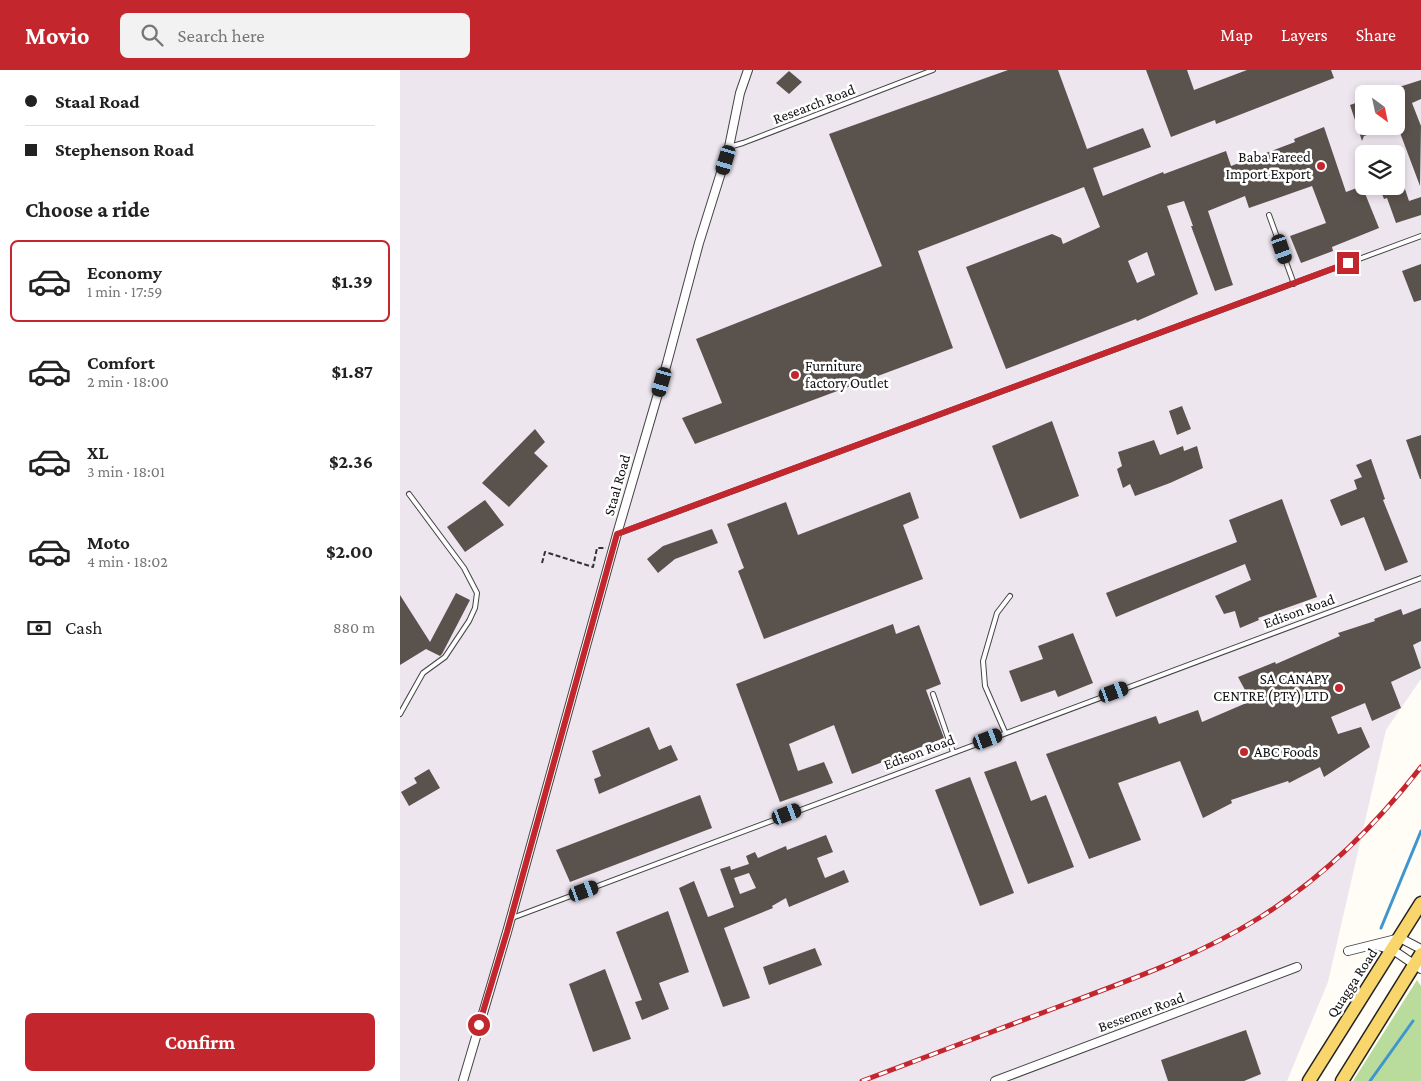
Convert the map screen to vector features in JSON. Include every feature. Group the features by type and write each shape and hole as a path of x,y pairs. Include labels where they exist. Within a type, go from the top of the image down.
{"main road":[{"name":"Quagga Road","path":"1310,1081 1421,902"},
{"path":"1342,1081 1419,962"}],"street":[{"name":"Staal Road","path":"463,1081 667,363 699,243 730,147 740,93 748,70"},
{"path":"1348,951 1374,945 1385,940 1400,938 1421,949"},
{"path":"1374,945 1392,950 1419,962"},
{"name":"Bessemer Road","path":"995,1081 1297,968"}],"lane":[{"name":"Research Road","path":"730,147 933,70"},
{"path":"1269,215 1294,284"},
{"path":"617,534 1421,236"},
{"path":"400,714 423,673 445,657 469,621 475,608 477,593 464,568 409,494"},
{"name":"Edison Road","path":"510,918 1421,578"},
{"path":"1005,732 985,686 983,662 997,613 1010,596"},
{"path":"934,694 953,752"}],"path":[{"path":"542,563 545,552 593,567 597,548"}],"shaded area":[{"path":"400,70 1421,70 1421,679 1386,730 1328,982 1287,1081 400,1081"}],"green space":[{"path":"1417,980 1421,986 1421,1081 1353,1081"}],"building":[{"path":"1008,70 1058,70 1087,149 1143,128 1151,147 1093,168 1103,196 1163,172 1164,174 1226,151 1231,166 1295,142 1294,139 1324,127 1346,192 1355,189 1355,195 1366,195 1379,228 1332,247 1333,251 1301,263 1290,236 1326,223 1312,186 1249,208 1245,196 1208,211 1233,285 1215,291 1191,226 1193,226 1184,201 1167,206 1198,294 1137,321 1136,319 1006,369 966,267 1052,234 1061,238 1063,244 1100,227 1084,187 918,251 953,348 695,444 682,418 722,403 696,339 882,266 829,134","holes":["1147,252 1155,275 1137,283 1128,261"]},
{"path":"1146,70 1187,70 1194,90 1247,70 1331,70 1334,78 1216,124 1215,120 1171,137"},
{"path":"789,71 802,82 789,94 776,83"},
{"path":"1421,80 1421,99 1412,103 1421,126 1420,186 1401,135 1405,135 1405,85"},
{"path":"1355,103 1355,120 1350,105"},
{"path":"1405,189 1409,201 1421,197 1421,215 1396,223 1387,198 1384,199 1382,195 1405,195"},
{"path":"1421,264 1421,300 1414,302 1402,271"},
{"path":"1182,406 1191,429 1177,435 1169,411"},
{"path":"1052,421 1079,496 1020,519 992,446"},
{"path":"535,429 545,442 534,453 548,466 509,507 482,483"},
{"path":"1421,435 1421,479 1420,479 1406,440"},
{"path":"1154,440 1160,455 1183,446 1184,451 1197,446 1203,468 1135,496 1130,484 1123,488 1117,469 1122,466 1118,452"},
{"path":"1371,459 1385,499 1383,500 1408,562 1385,571 1364,517 1341,526 1330,500 1357,489 1354,480 1362,477 1356,465"},
{"path":"910,492 919,518 903,525 923,579 764,639 738,571 744,568 727,524 786,502 798,535"},
{"path":"1282,499 1317,597 1258,618 1259,620 1240,628 1235,611 1224,614 1215,596 1251,580 1245,564 1116,617 1106,593 1237,542 1229,520"},
{"path":"485,500 504,525 465,552 447,527"},
{"path":"712,529 718,543 675,559 658,573 647,559 663,546"},
{"path":"456,593 470,600 442,654 440,656 426,649 400,665 400,595 430,642"},
{"path":"1421,608 1421,641 1413,645 1421,668 1391,682 1401,708 1372,721 1365,703 1331,717 1338,734 1361,727 1370,747 1324,777 1320,767 1289,783 1288,781 1231,800 1232,803 1203,818 1180,761 1118,783 1141,840 1089,859 1046,754 1156,716 1159,724 1198,710 1202,722 1251,701 1238,677 1275,662 1276,664 1340,636 1338,633 1375,621 1374,619 1401,609 1403,615"},
{"path":"893,624 896,634 919,625 941,684 926,690 944,738 852,774 834,725 789,744 798,771 824,762 833,783 780,802 736,684"},
{"path":"1073,633 1093,683 1058,697 1055,690 1021,702 1009,671 1043,659 1038,646"},
{"path":"649,727 659,750 671,745 678,760 599,794 594,779 601,776 592,751"},
{"path":"1016,761 1031,801 1046,795 1074,867 1028,884 984,772"},
{"path":"429,769 440,788 409,806 401,792 417,783 414,778"},
{"path":"970,777 1014,893 980,906 935,790"},
{"path":"700,795 712,828 570,882 556,850"},
{"path":"826,835 833,852 817,858 825,878 844,870 849,882 789,907 786,898 772,906 773,908 724,928 750,998 723,1007 679,888 694,881 708,917 734,907 720,869 730,866 731,870 749,864 746,856 755,852 758,858 786,846 787,850","holes":["749,873 756,888 740,894 734,878"]},
{"path":"668,911 689,972 659,983 669,1009 642,1020 635,1002 642,1000 616,932"},
{"path":"815,948 822,965 769,985 763,967"},
{"path":"605,969 631,1039 593,1052 569,984"},
{"path":"1246,1030 1261,1074 1244,1081 1168,1081 1161,1060"}],"waterway":[{"path":"1381,928 1421,831"},
{"path":"1370,1081 1413,1021"}],"railway":[{"path":"862,1081 1138,977 1188,956 1236,932 1305,886 1347,850 1385,810 1421,767"}],"place":[{"name":"Baba Fareed Import Export","path":"1321,166"},
{"name":"Furniture factory Outlet","path":"795,375"},
{"name":"SA CANAPY CENTRE (PTY) LTD","path":"1339,688"},
{"name":"ABC Foods","path":"1244,752"}],"route":[{"path":"479,1025 507,932 617,534 1348,263"}]}
